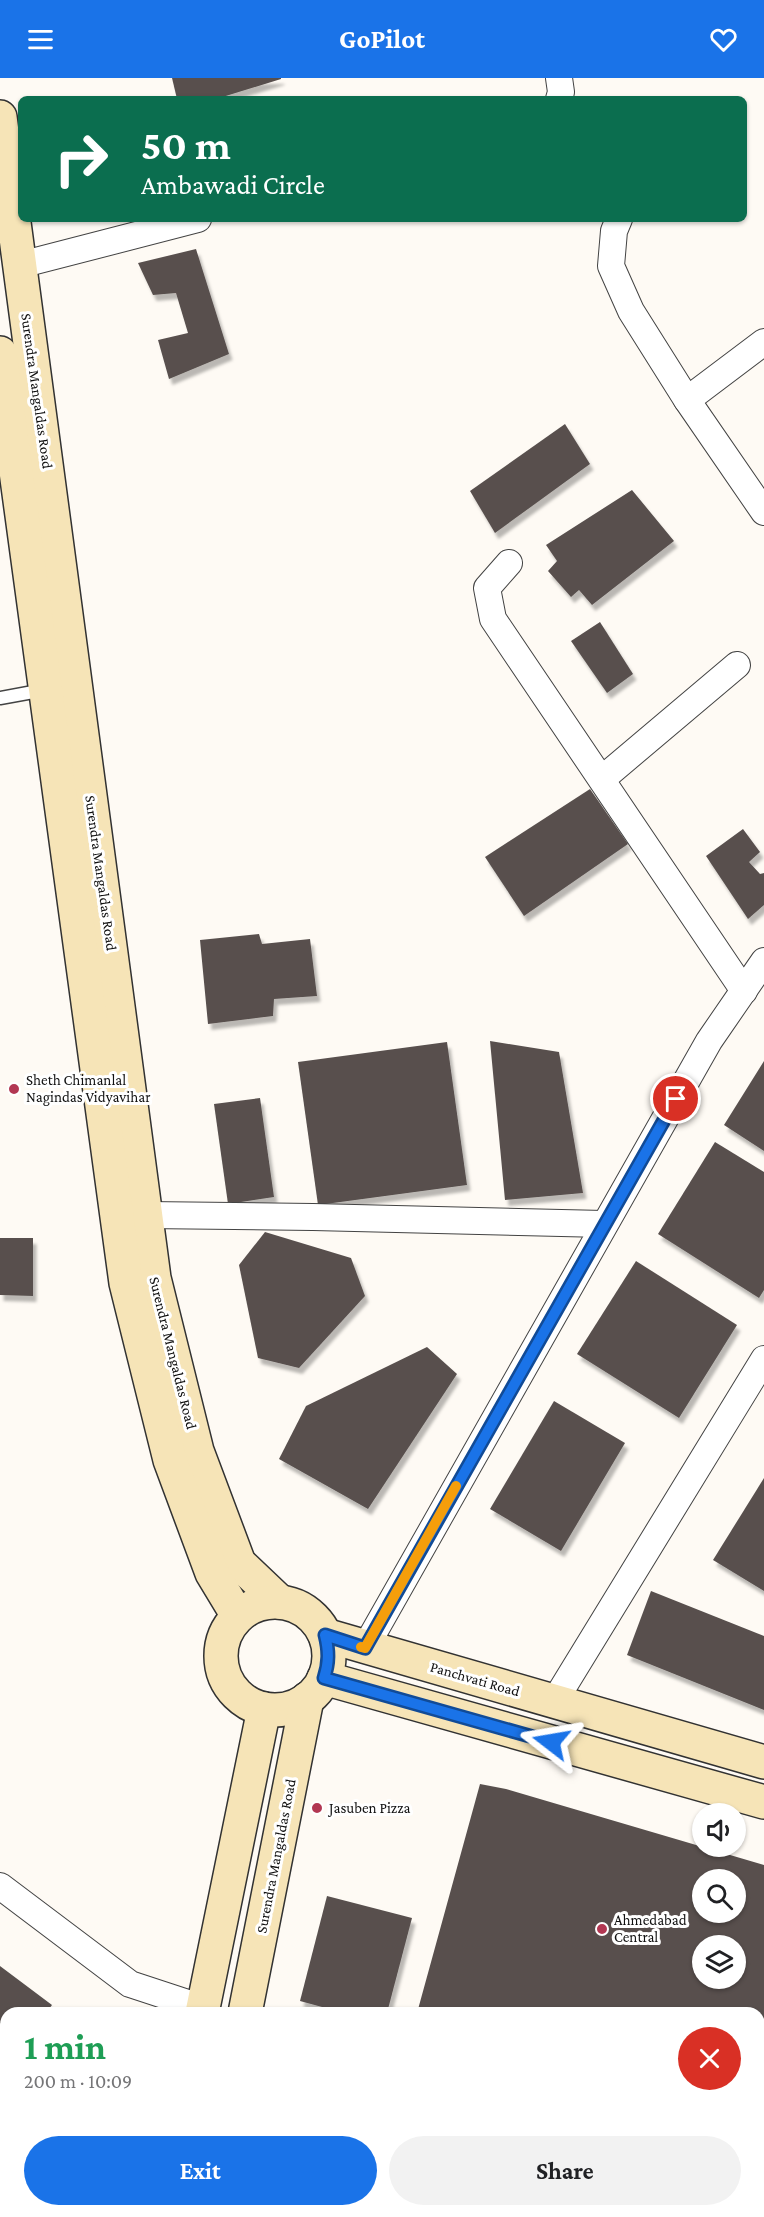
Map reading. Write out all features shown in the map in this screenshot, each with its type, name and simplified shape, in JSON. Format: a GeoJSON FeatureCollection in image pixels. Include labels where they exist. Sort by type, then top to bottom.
{"type":"FeatureCollection","features":[{"type":"Feature","properties":{"kind":"main road","name":"Surendra Mangaldas Road"},"geometry":{"type":"LineString","coordinates":[[0,117],[154,1278],[197,1451],[239,1563],[280,1602]]}},
{"type":"Feature","properties":{"kind":"main road","name":"Surendra Mangaldas Road"},"geometry":{"type":"LineString","coordinates":[[0,353],[9,489],[45,690],[126,1283],[170,1460],[212,1573],[238,1616]]}},
{"type":"Feature","properties":{"kind":"main road"},"geometry":{"type":"LineString","coordinates":[[265,1602],[294,1605],[307,1612],[325,1635],[328,1649],[329,1664],[316,1689],[295,1706],[280,1710],[264,1709],[249,1703],[234,1690],[224,1672],[221,1652],[226,1632],[238,1616],[250,1607],[265,1602]]}},
{"type":"Feature","properties":{"kind":"main road","name":"Panchvati Road"},"geometry":{"type":"LineString","coordinates":[[325,1635],[764,1762]]}},
{"type":"Feature","properties":{"kind":"main road","name":"Surendra Mangaldas Road"},"geometry":{"type":"LineString","coordinates":[[246,2007],[316,1689]]}},
{"type":"Feature","properties":{"kind":"main road"},"geometry":{"type":"LineString","coordinates":[[316,1689],[764,1802]]}},
{"type":"Feature","properties":{"kind":"main road"},"geometry":{"type":"LineString","coordinates":[[204,2007],[264,1709]]}},
{"type":"Feature","properties":{"kind":"street"},"geometry":{"type":"LineString","coordinates":[[559,78],[560,96]]}},
{"type":"Feature","properties":{"kind":"street"},"geometry":{"type":"LineString","coordinates":[[20,265],[186,222]]}},
{"type":"Feature","properties":{"kind":"street"},"geometry":{"type":"LineString","coordinates":[[618,222],[614,231],[611,266],[631,311],[687,400],[764,512]]}},
{"type":"Feature","properties":{"kind":"street"},"geometry":{"type":"LineString","coordinates":[[687,400],[764,342]]}},
{"type":"Feature","properties":{"kind":"street"},"geometry":{"type":"LineString","coordinates":[[509,563],[487,588],[494,619],[744,991]]}},
{"type":"Feature","properties":{"kind":"street"},"geometry":{"type":"LineString","coordinates":[[602,779],[737,665]]}},
{"type":"Feature","properties":{"kind":"street"},"geometry":{"type":"LineString","coordinates":[[365,1648],[709,1041],[764,961]]}},
{"type":"Feature","properties":{"kind":"street"},"geometry":{"type":"LineString","coordinates":[[146,1215],[604,1224]]}},
{"type":"Feature","properties":{"kind":"street"},"geometry":{"type":"LineString","coordinates":[[554,1702],[764,1359]]}},
{"type":"Feature","properties":{"kind":"street"},"geometry":{"type":"LineString","coordinates":[[0,1886],[130,1984],[195,2007]]}},
{"type":"Feature","properties":{"kind":"lane"},"geometry":{"type":"LineString","coordinates":[[0,698],[45,690]]}},
{"type":"Feature","properties":{"kind":"building"},"geometry":{"type":"Polygon","coordinates":[[[172,78],[281,78],[226,96],[176,96],[172,78]]]}},
{"type":"Feature","properties":{"kind":"building"},"geometry":{"type":"Polygon","coordinates":[[[196,249],[229,354],[169,379],[158,340],[188,333],[176,293],[153,295],[138,263],[196,249]]]}},
{"type":"Feature","properties":{"kind":"building"},"geometry":{"type":"Polygon","coordinates":[[[565,424],[590,464],[495,533],[470,491],[565,424]]]}},
{"type":"Feature","properties":{"kind":"building"},"geometry":{"type":"Polygon","coordinates":[[[632,490],[674,541],[592,605],[579,590],[571,597],[548,571],[557,561],[546,545],[632,490]]]}},
{"type":"Feature","properties":{"kind":"building"},"geometry":{"type":"Polygon","coordinates":[[[600,622],[633,674],[607,693],[571,641],[600,622]]]}},
{"type":"Feature","properties":{"kind":"building"},"geometry":{"type":"Polygon","coordinates":[[[590,789],[628,844],[524,916],[485,857],[590,789]]]}},
{"type":"Feature","properties":{"kind":"building"},"geometry":{"type":"Polygon","coordinates":[[[743,829],[760,852],[749,862],[760,874],[764,873],[764,905],[748,919],[706,856],[743,829]]]}},
{"type":"Feature","properties":{"kind":"building"},"geometry":{"type":"Polygon","coordinates":[[[259,934],[262,944],[310,939],[317,996],[274,999],[273,1016],[208,1024],[200,940],[259,934]]]}},
{"type":"Feature","properties":{"kind":"building"},"geometry":{"type":"Polygon","coordinates":[[[490,1041],[559,1052],[583,1193],[505,1200],[490,1041]]]}},
{"type":"Feature","properties":{"kind":"building"},"geometry":{"type":"Polygon","coordinates":[[[447,1042],[467,1185],[318,1205],[298,1062],[447,1042]]]}},
{"type":"Feature","properties":{"kind":"building"},"geometry":{"type":"Polygon","coordinates":[[[764,1061],[764,1151],[724,1125],[764,1061]]]}},
{"type":"Feature","properties":{"kind":"building"},"geometry":{"type":"Polygon","coordinates":[[[260,1098],[274,1197],[228,1204],[214,1104],[260,1098]]]}},
{"type":"Feature","properties":{"kind":"building"},"geometry":{"type":"Polygon","coordinates":[[[715,1142],[764,1172],[764,1290],[759,1298],[658,1234],[715,1142]]]}},
{"type":"Feature","properties":{"kind":"building"},"geometry":{"type":"Polygon","coordinates":[[[265,1232],[351,1258],[365,1296],[299,1368],[258,1358],[239,1265],[265,1232]]]}},
{"type":"Feature","properties":{"kind":"building"},"geometry":{"type":"Polygon","coordinates":[[[0,1238],[33,1238],[33,1296],[0,1295],[0,1238]]]}},
{"type":"Feature","properties":{"kind":"building"},"geometry":{"type":"Polygon","coordinates":[[[636,1261],[737,1325],[679,1418],[577,1354],[636,1261]]]}},
{"type":"Feature","properties":{"kind":"building"},"geometry":{"type":"Polygon","coordinates":[[[427,1347],[457,1374],[368,1509],[279,1459],[306,1406],[427,1347]]]}},
{"type":"Feature","properties":{"kind":"building"},"geometry":{"type":"Polygon","coordinates":[[[554,1401],[625,1443],[561,1551],[490,1509],[554,1401]]]}},
{"type":"Feature","properties":{"kind":"building"},"geometry":{"type":"Polygon","coordinates":[[[764,1478],[764,1591],[713,1560],[764,1478]]]}},
{"type":"Feature","properties":{"kind":"building"},"geometry":{"type":"Polygon","coordinates":[[[651,1591],[764,1636],[764,1710],[627,1655],[651,1591]]]}},
{"type":"Feature","properties":{"kind":"building","name":"Ahmedabad Central"},"geometry":{"type":"Polygon","coordinates":[[[480,1784],[506,1789],[692,1844],[692,1857],[737,1857],[764,1865],[764,2007],[419,2007],[480,1784]]]}},
{"type":"Feature","properties":{"kind":"building"},"geometry":{"type":"Polygon","coordinates":[[[327,1896],[412,1918],[389,2007],[322,2007],[300,2001],[327,1896]]]}},
{"type":"Feature","properties":{"kind":"building"},"geometry":{"type":"Polygon","coordinates":[[[0,1966],[52,2005],[50,2007],[0,2007],[0,1966]]]}},
{"type":"Feature","properties":{"kind":"slow traffic"},"geometry":{"type":"LineString","coordinates":[[361,1647],[365,1648],[456,1486]]}},
{"type":"Feature","properties":{"kind":"place","name":"Sheth Chimanlal Nagindas Vidyavihar"},"geometry":{"type":"Point","coordinates":[14,1089]}},
{"type":"Feature","properties":{"kind":"place","name":"Jasuben Pizza"},"geometry":{"type":"Point","coordinates":[317,1808]}},
{"type":"Feature","properties":{"kind":"place","name":"Ahmedabad Central"},"geometry":{"type":"Point","coordinates":[602,1929]}},
{"type":"Feature","properties":{"kind":"route"},"geometry":{"type":"LineString","coordinates":[[551,1742],[324,1678],[329,1664],[325,1635],[365,1648],[676,1099]]}}]}
